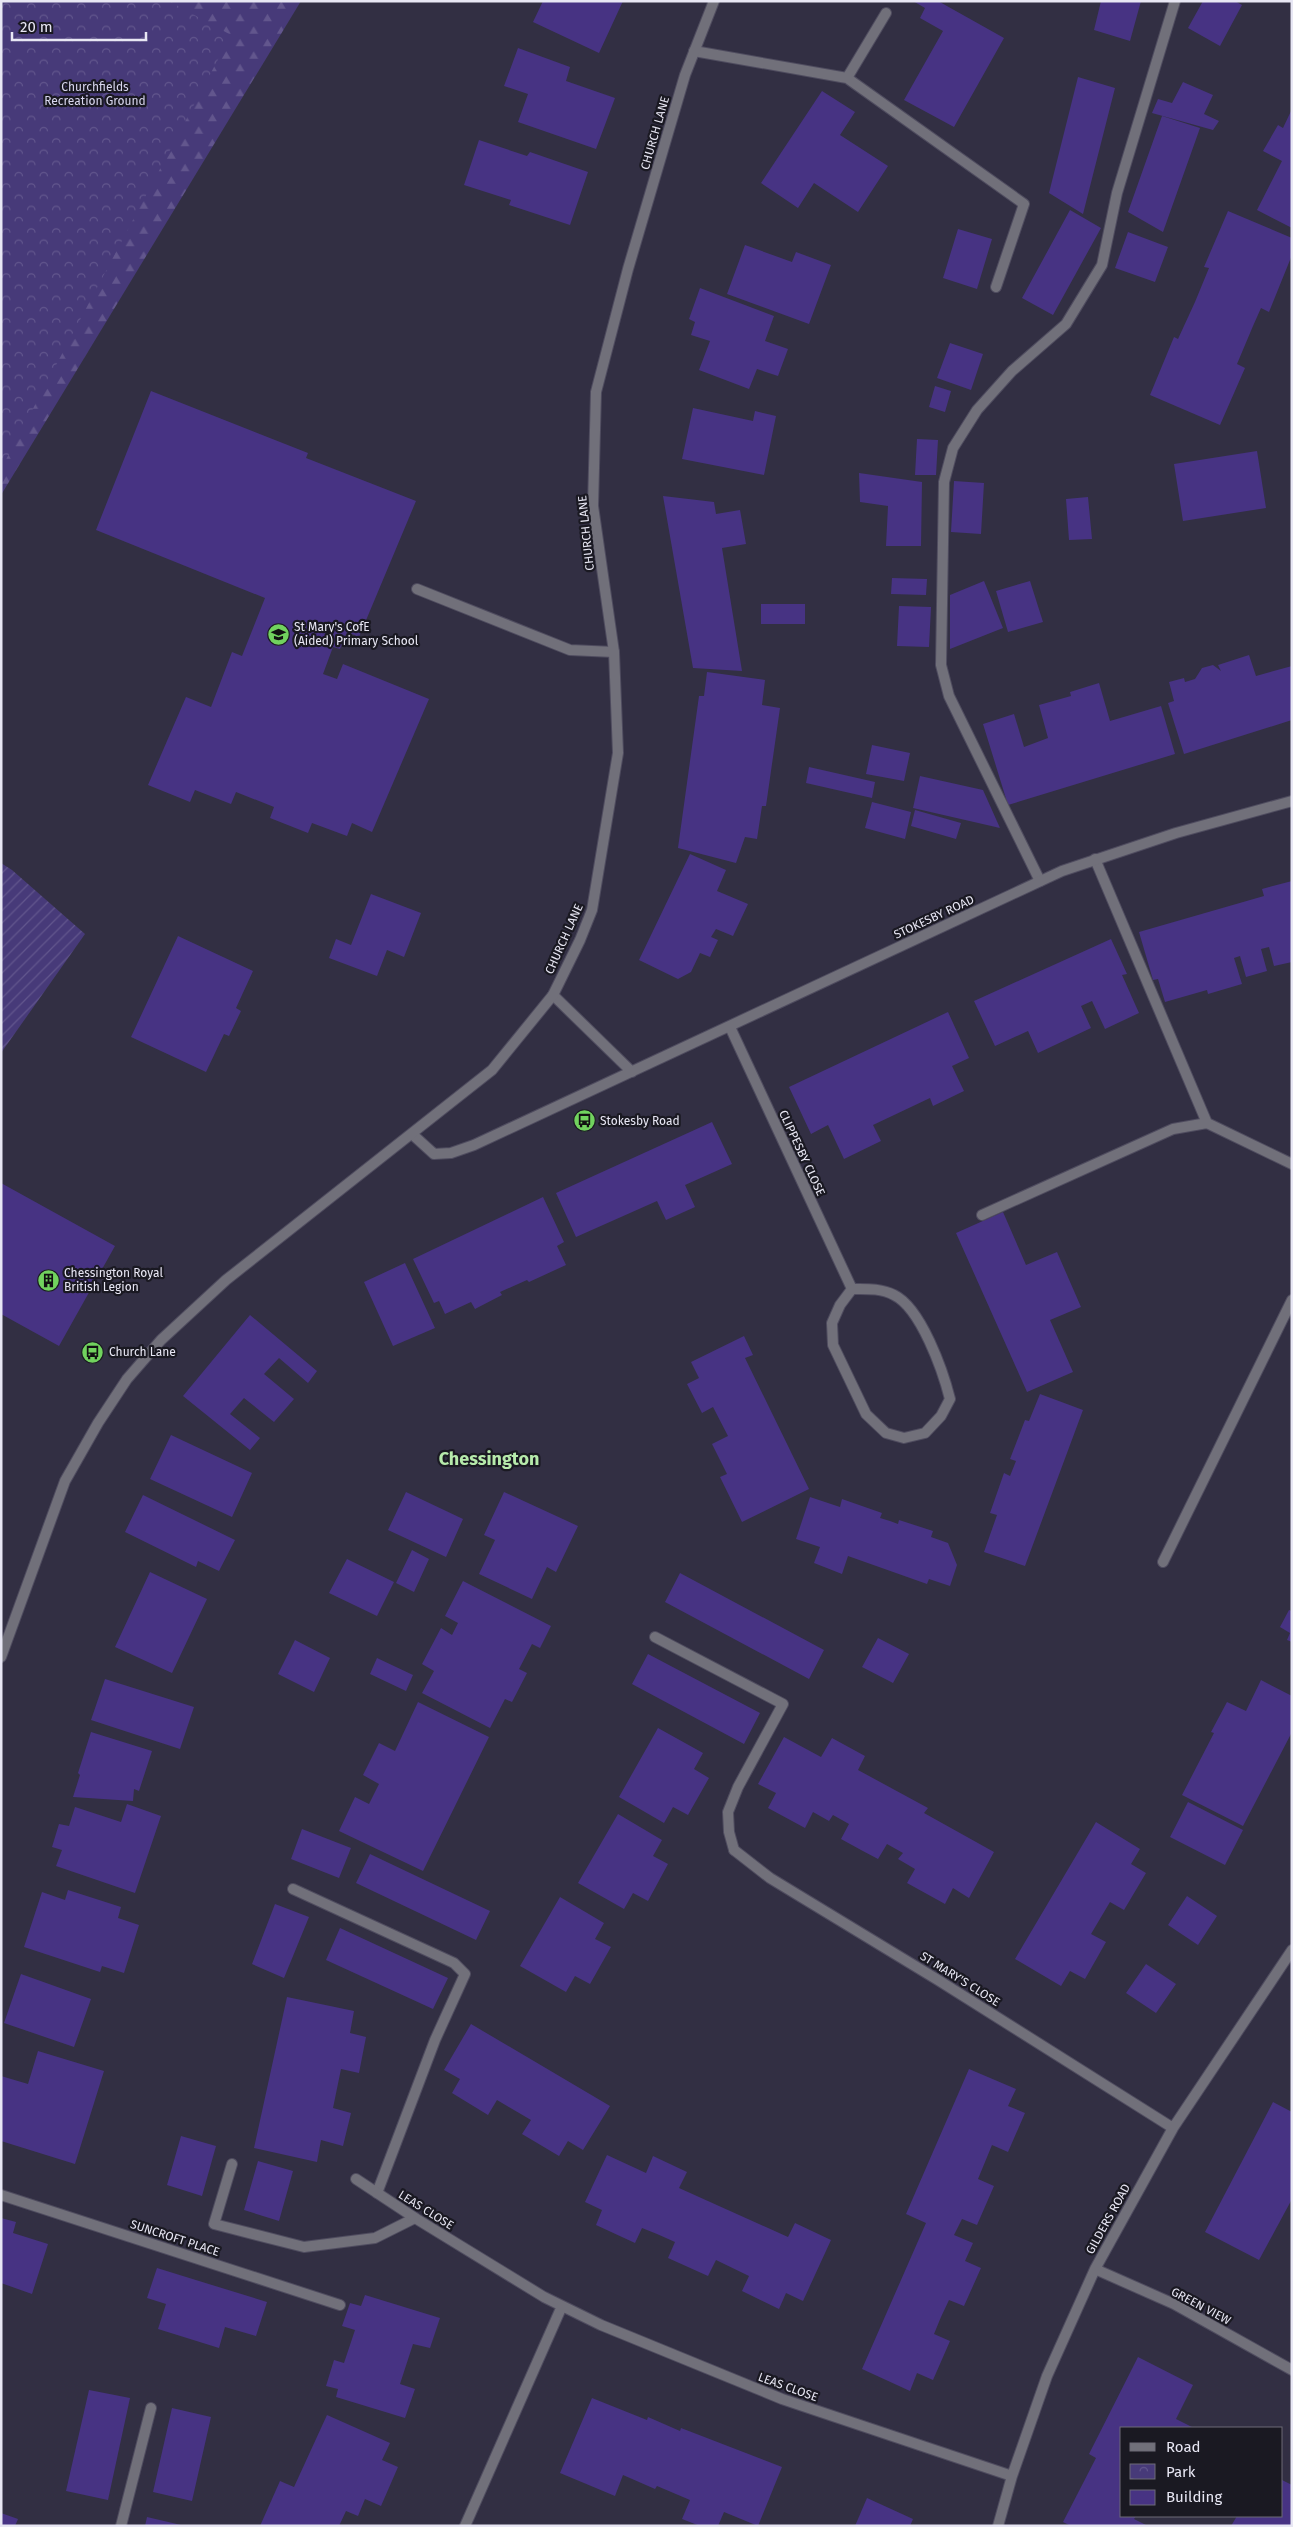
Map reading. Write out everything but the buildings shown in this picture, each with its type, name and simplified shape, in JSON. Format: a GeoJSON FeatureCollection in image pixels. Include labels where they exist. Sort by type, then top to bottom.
{"type":"FeatureCollection","features":[{"type":"Feature","properties":{"kind":"street","name":"CHURCH LANE"},"geometry":{"type":"LineString","coordinates":[[1,1657],[65,1481],[98,1423],[127,1379],[161,1340],[226,1280],[492,1070],[552,994],[592,910],[618,753],[614,652],[593,506],[596,392],[628,269],[685,75],[714,1]]}},
{"type":"Feature","properties":{"kind":"street"},"geometry":{"type":"LineString","coordinates":[[1040,881],[949,696],[941,665],[944,482],[953,448],[978,410],[1012,371],[1066,324],[1102,265],[1117,193],[1175,1]]}},
{"type":"Feature","properties":{"kind":"street"},"geometry":{"type":"LineString","coordinates":[[846,78],[886,13]]}},
{"type":"Feature","properties":{"kind":"street"},"geometry":{"type":"LineString","coordinates":[[694,51],[846,78],[1024,204],[996,287]]}},
{"type":"Feature","properties":{"kind":"street"},"geometry":{"type":"LineString","coordinates":[[417,589],[570,650],[614,652]]}},
{"type":"Feature","properties":{"kind":"street","name":"STOKESBY ROAD"},"geometry":{"type":"LineString","coordinates":[[412,1134],[434,1154],[451,1153],[730,1027],[1040,881],[1094,859],[1292,801]]}},
{"type":"Feature","properties":{"kind":"street"},"geometry":{"type":"LineString","coordinates":[[1094,859],[1208,1123]]}},
{"type":"Feature","properties":{"kind":"street"},"geometry":{"type":"LineString","coordinates":[[552,994],[632,1072]]}},
{"type":"Feature","properties":{"kind":"street","name":"CLIPPESBY CLOSE"},"geometry":{"type":"LineString","coordinates":[[730,1027],[852,1289]]}},
{"type":"Feature","properties":{"kind":"street"},"geometry":{"type":"LineString","coordinates":[[982,1215],[1173,1129],[1208,1123],[1292,1164]]}},
{"type":"Feature","properties":{"kind":"street"},"geometry":{"type":"LineString","coordinates":[[852,1289],[877,1289],[895,1295],[915,1314],[945,1379],[950,1399],[941,1416],[925,1433],[904,1438],[886,1434],[866,1414],[833,1345],[832,1323],[840,1305],[852,1289]]}},
{"type":"Feature","properties":{"kind":"street"},"geometry":{"type":"LineString","coordinates":[[1163,1562],[1292,1300]]}},
{"type":"Feature","properties":{"kind":"street","name":"ST MARY'S CLOSE"},"geometry":{"type":"LineString","coordinates":[[655,1637],[783,1704],[738,1787],[728,1812],[729,1832],[734,1850],[770,1878],[938,1980],[1173,2128]]}},
{"type":"Feature","properties":{"kind":"street"},"geometry":{"type":"LineString","coordinates":[[292,1889],[454,1963],[465,1974],[435,2040],[378,2193]]}},
{"type":"Feature","properties":{"kind":"street","name":"GILDERS ROAD"},"geometry":{"type":"LineString","coordinates":[[998,2526],[1012,2476],[1047,2376],[1095,2269],[1173,2128],[1292,1950]]}},
{"type":"Feature","properties":{"kind":"street"},"geometry":{"type":"LineString","coordinates":[[232,2164],[214,2224],[304,2247],[376,2238],[415,2218]]}},
{"type":"Feature","properties":{"kind":"street","name":"LEAS CLOSE"},"geometry":{"type":"LineString","coordinates":[[356,2179],[415,2218],[562,2306],[601,2325],[782,2399],[1012,2476]]}},
{"type":"Feature","properties":{"kind":"street","name":"SUNCROFT PLACE"},"geometry":{"type":"LineString","coordinates":[[1,2195],[340,2305]]}},
{"type":"Feature","properties":{"kind":"street","name":"GREEN VIEW"},"geometry":{"type":"LineString","coordinates":[[1095,2269],[1174,2304],[1292,2370]]}},
{"type":"Feature","properties":{"kind":"street"},"geometry":{"type":"LineString","coordinates":[[465,2526],[562,2306]]}},
{"type":"Feature","properties":{"kind":"street"},"geometry":{"type":"LineString","coordinates":[[121,2526],[151,2408]]}},
{"type":"Feature","properties":{"kind":"green space","name":"Churchfields Recreation Ground"},"geometry":{"type":"Polygon","coordinates":[[[1,1],[169,1],[231,35],[1,469],[1,1]]]}},
{"type":"Feature","properties":{"kind":"green space","name":"Churchfields Recreation Ground"},"geometry":{"type":"Polygon","coordinates":[[[108,1],[301,1],[1,495],[1,245],[108,1]]]}},
{"type":"Feature","properties":{"kind":"green space"},"geometry":{"type":"Polygon","coordinates":[[[1,863],[12,870],[85,934],[1,1053],[1,863]]]}},
{"type":"Feature","properties":{"kind":"place","name":"St Mary's CofE (Aided) Primary School"},"geometry":{"type":"Point","coordinates":[278,634]}},
{"type":"Feature","properties":{"kind":"place","name":"Stokesby Road"},"geometry":{"type":"Point","coordinates":[584,1121]}},
{"type":"Feature","properties":{"kind":"place","name":"Chessington Royal British Legion"},"geometry":{"type":"Point","coordinates":[48,1280]}},
{"type":"Feature","properties":{"kind":"place","name":"Church Lane"},"geometry":{"type":"Point","coordinates":[93,1352]}},
{"type":"Feature","properties":{"kind":"district","name":"Chessington"},"geometry":{"type":"Point","coordinates":[489,1459]}}]}
